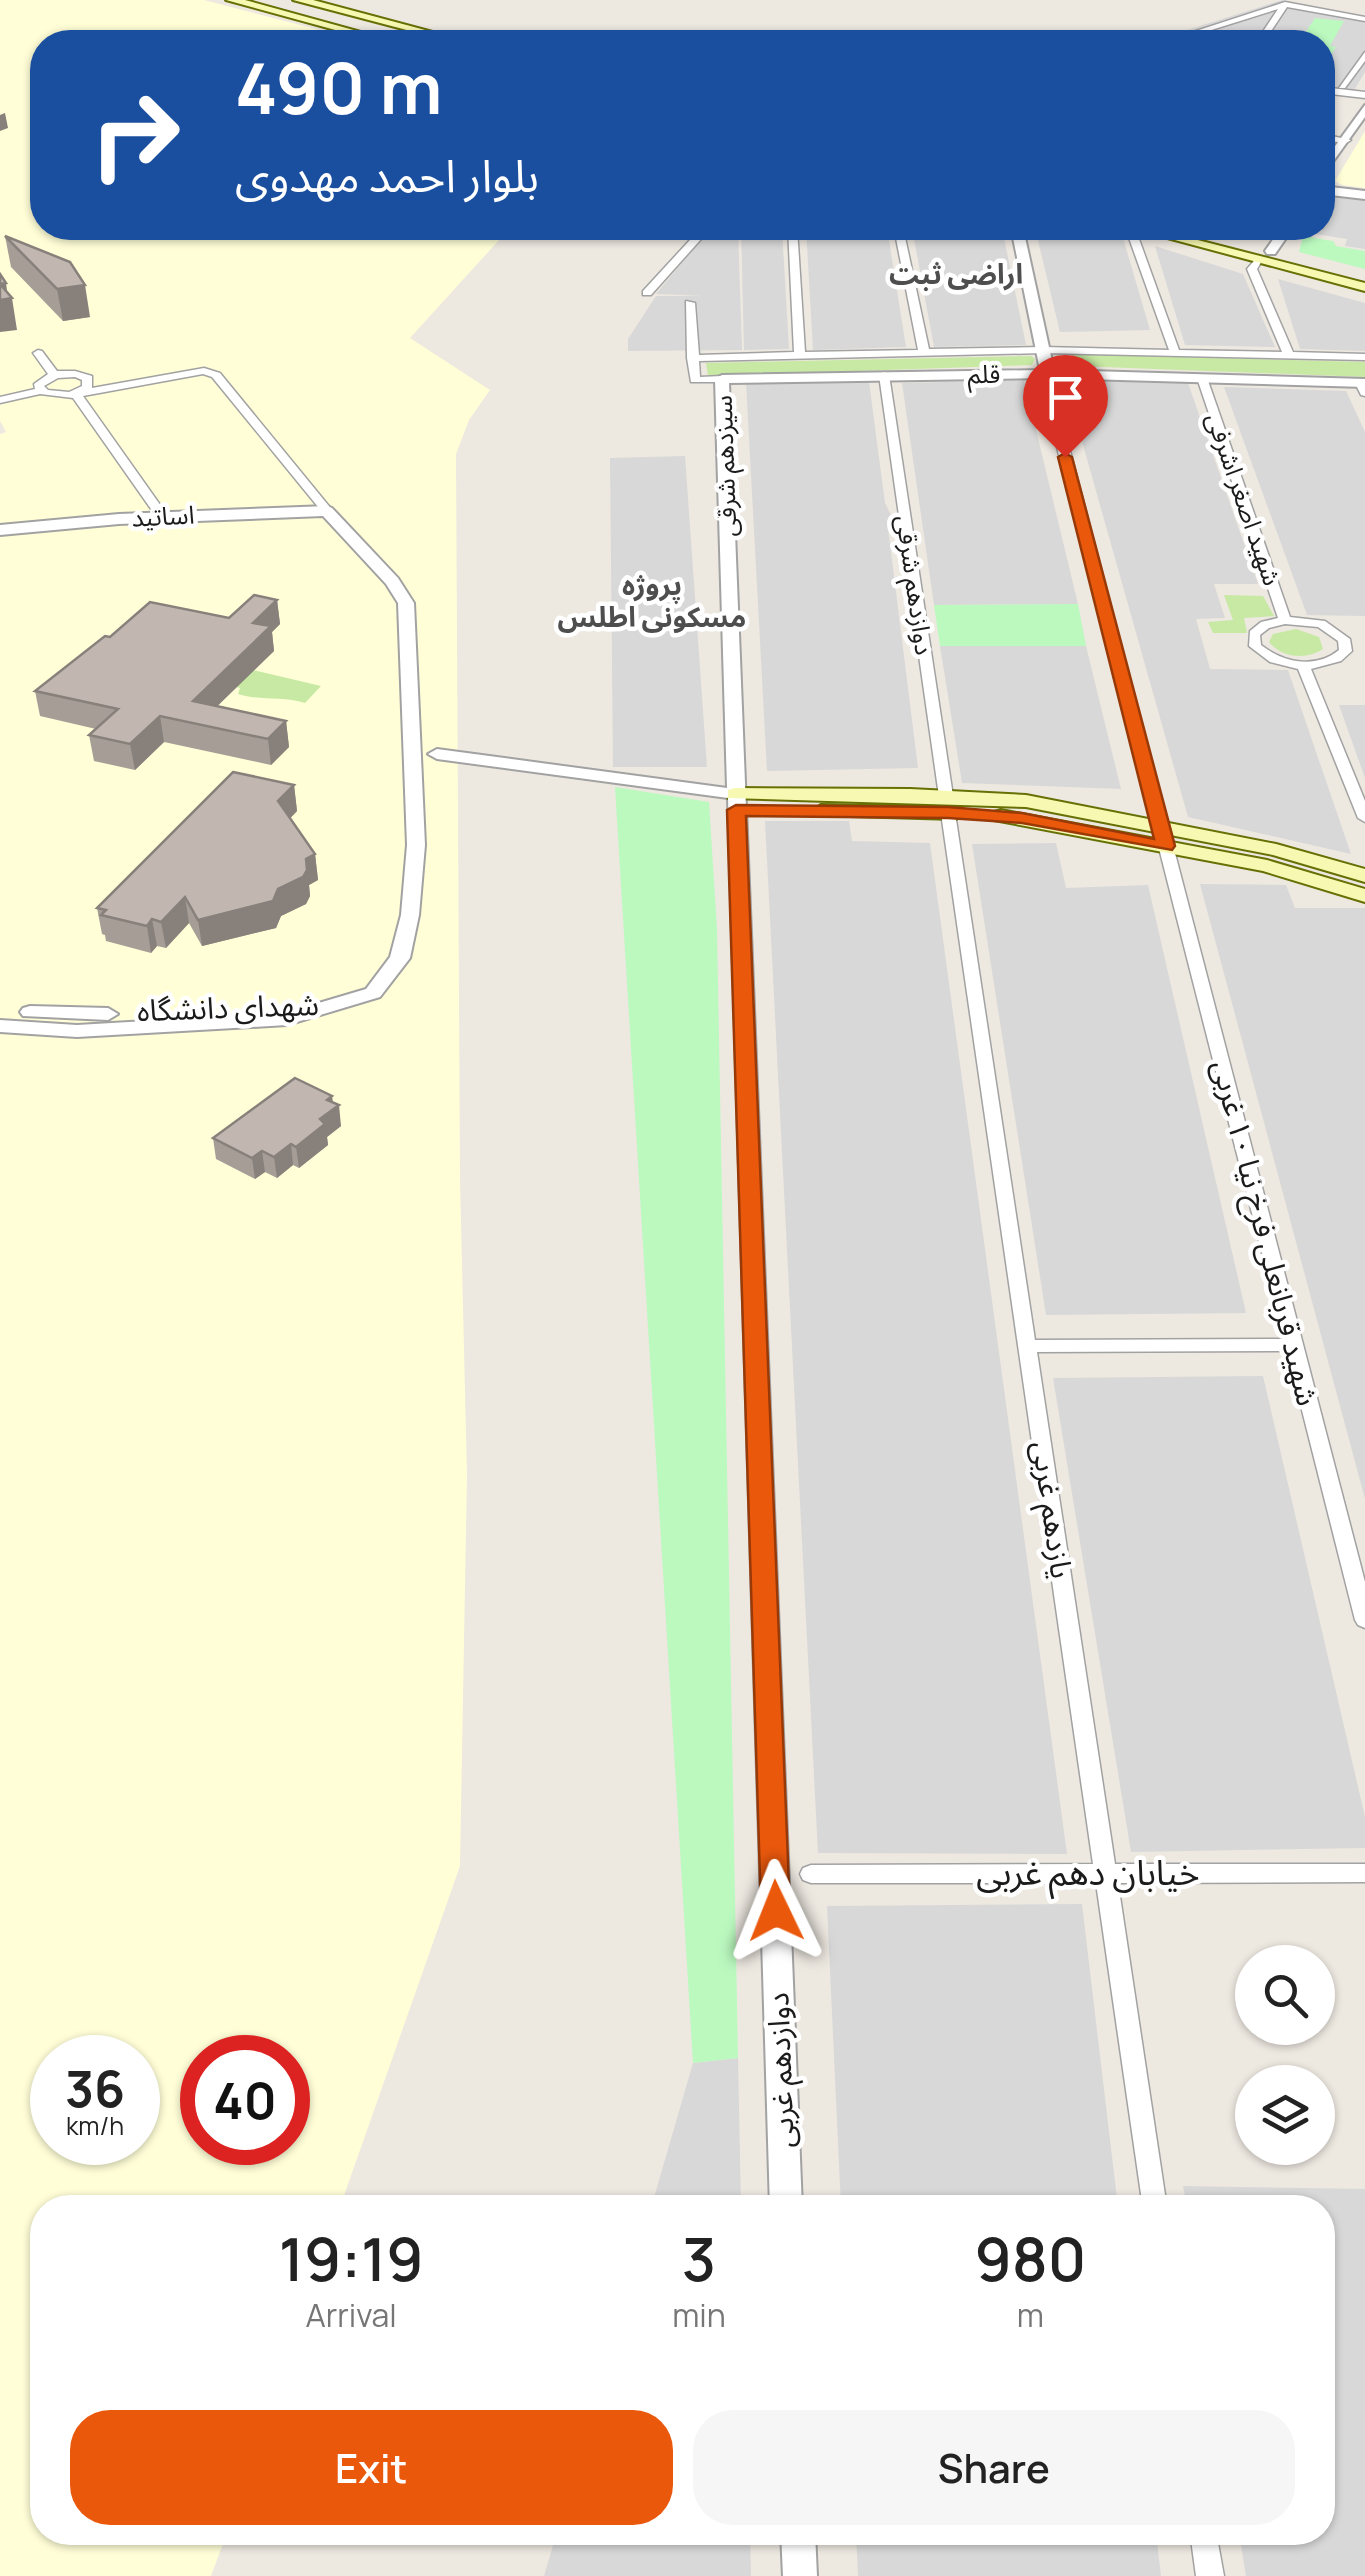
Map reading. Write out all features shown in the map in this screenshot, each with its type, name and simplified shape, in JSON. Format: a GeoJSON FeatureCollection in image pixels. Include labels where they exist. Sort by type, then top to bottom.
{"type":"FeatureCollection","features":[{"type":"Feature","properties":{"kind":"main road"},"geometry":{"type":"LineString","coordinates":[[232,0],[345,30]]}},
{"type":"Feature","properties":{"kind":"main road"},"geometry":{"type":"LineString","coordinates":[[272,0],[388,30]]}},
{"type":"Feature","properties":{"kind":"main road"},"geometry":{"type":"LineString","coordinates":[[299,0],[417,30]]}},
{"type":"Feature","properties":{"kind":"main road"},"geometry":{"type":"LineString","coordinates":[[1196,240],[1365,275]]}},
{"type":"Feature","properties":{"kind":"main road"},"geometry":{"type":"LineString","coordinates":[[1219,240],[1365,287]]}},
{"type":"Feature","properties":{"kind":"main road"},"geometry":{"type":"LineString","coordinates":[[736,802],[947,804],[1022,818],[1276,850],[1365,876]]}},
{"type":"Feature","properties":{"kind":"main road"},"geometry":{"type":"LineString","coordinates":[[1163,837],[1365,896]]}},
{"type":"Feature","properties":{"kind":"street"},"geometry":{"type":"LineString","coordinates":[[1204,30],[1285,4],[1365,19]]}},
{"type":"Feature","properties":{"kind":"street"},"geometry":{"type":"LineString","coordinates":[[1268,30],[1285,4]]}},
{"type":"Feature","properties":{"kind":"street"},"geometry":{"type":"LineString","coordinates":[[1342,86],[1363,60]]}},
{"type":"Feature","properties":{"kind":"street"},"geometry":{"type":"LineString","coordinates":[[1335,92],[1365,96]]}},
{"type":"Feature","properties":{"kind":"street"},"geometry":{"type":"LineString","coordinates":[[1335,156],[1365,108]]}},
{"type":"Feature","properties":{"kind":"street"},"geometry":{"type":"LineString","coordinates":[[1335,139],[1346,140]]}},
{"type":"Feature","properties":{"kind":"street"},"geometry":{"type":"LineString","coordinates":[[1335,192],[1365,195]]}},
{"type":"Feature","properties":{"kind":"street"},"geometry":{"type":"LineString","coordinates":[[648,293],[695,240]]}},
{"type":"Feature","properties":{"kind":"street"},"geometry":{"type":"LineString","coordinates":[[793,240],[800,356]]}},
{"type":"Feature","properties":{"kind":"street"},"geometry":{"type":"LineString","coordinates":[[900,240],[924,353]]}},
{"type":"Feature","properties":{"kind":"street"},"geometry":{"type":"LineString","coordinates":[[1020,240],[1048,374]]}},
{"type":"Feature","properties":{"kind":"street"},"geometry":{"type":"LineString","coordinates":[[1135,240],[1175,352]]}},
{"type":"Feature","properties":{"kind":"street"},"geometry":{"type":"LineString","coordinates":[[1277,240],[1252,268],[1289,354]]}},
{"type":"Feature","properties":{"kind":"street"},"geometry":{"type":"LineString","coordinates":[[690,303],[695,380],[722,379]]}},
{"type":"Feature","properties":{"kind":"street"},"geometry":{"type":"LineString","coordinates":[[692,358],[1043,350],[1365,358]]}},
{"type":"Feature","properties":{"kind":"street"},"geometry":{"type":"LineString","coordinates":[[38,352],[54,376]]}},
{"type":"Feature","properties":{"kind":"street"},"geometry":{"type":"LineString","coordinates":[[1,400],[41,391],[75,394],[204,371],[216,375],[406,602],[416,845],[410,915],[400,958],[373,992],[346,1004]]}},
{"type":"Feature","properties":{"kind":"street"},"geometry":{"type":"LineString","coordinates":[[41,391],[39,383],[54,376],[77,374],[88,378],[87,388],[75,394]]}},
{"type":"Feature","properties":{"kind":"street","name":"قلم"},"geometry":{"type":"LineString","coordinates":[[722,379],[1048,374],[1363,386]]}},
{"type":"Feature","properties":{"kind":"street","name":"شهید قربانعلی فرخ نیا ۱۰ غربی"},"geometry":{"type":"LineString","coordinates":[[1048,374],[1056,420],[1365,1620]]}},
{"type":"Feature","properties":{"kind":"street","name":"دوازدهم شرقی"},"geometry":{"type":"LineString","coordinates":[[884,375],[947,804]]}},
{"type":"Feature","properties":{"kind":"street","name":"شهید اصغر اشرفی"},"geometry":{"type":"LineString","coordinates":[[1202,378],[1285,620]]}},
{"type":"Feature","properties":{"kind":"street","name":"سیزدهم شرقی"},"geometry":{"type":"LineString","coordinates":[[722,379],[736,802]]}},
{"type":"Feature","properties":{"kind":"street"},"geometry":{"type":"LineString","coordinates":[[75,394],[162,516]]}},
{"type":"Feature","properties":{"kind":"street","name":"اساتید"},"geometry":{"type":"LineString","coordinates":[[0,530],[162,516],[327,511]]}},
{"type":"Feature","properties":{"kind":"street"},"geometry":{"type":"LineString","coordinates":[[1285,620],[1320,624],[1339,633],[1347,645],[1335,660],[1302,665],[1269,656],[1253,640],[1258,629],[1285,620]]}},
{"type":"Feature","properties":{"kind":"street"},"geometry":{"type":"LineString","coordinates":[[1302,665],[1365,818]]}},
{"type":"Feature","properties":{"kind":"street"},"geometry":{"type":"LineString","coordinates":[[437,754],[736,802]]}},
{"type":"Feature","properties":{"kind":"street","name":"دوازدهم غربی"},"geometry":{"type":"LineString","coordinates":[[736,802],[786,2195]]}},
{"type":"Feature","properties":{"kind":"street","name":"یازدهم غربی"},"geometry":{"type":"LineString","coordinates":[[947,804],[1153,2195]]}},
{"type":"Feature","properties":{"kind":"street","name":"شهدای دانشگاه"},"geometry":{"type":"LineString","coordinates":[[0,1010],[81,1015],[346,1004]]}},
{"type":"Feature","properties":{"kind":"street","name":"شهدای دانشگاه"},"geometry":{"type":"LineString","coordinates":[[0,1026],[77,1030],[288,1018],[346,1004]]}},
{"type":"Feature","properties":{"kind":"street"},"geometry":{"type":"LineString","coordinates":[[1028,1346],[1294,1345]]}},
{"type":"Feature","properties":{"kind":"street","name":"خیابان دهم غربی"},"geometry":{"type":"LineString","coordinates":[[812,1874],[1365,1873]]}},
{"type":"Feature","properties":{"kind":"street"},"geometry":{"type":"LineString","coordinates":[[799,2545],[800,2576]]}},
{"type":"Feature","properties":{"kind":"street"},"geometry":{"type":"LineString","coordinates":[[1205,2545],[1210,2576]]}},
{"type":"Feature","properties":{"kind":"shaded area"},"geometry":{"type":"Polygon","coordinates":[[[0,0],[204,0],[320,30],[30,30],[30,240],[499,240],[410,338],[490,390],[469,420],[456,454],[460,1180],[467,1475],[460,1866],[344,2195],[30,2195],[30,2545],[223,2545],[211,2576],[0,2576],[0,434],[6,432],[0,421],[0,0]]]}},
{"type":"Feature","properties":{"kind":"shaded area"},"geometry":{"type":"Polygon","coordinates":[[[1282,0],[1365,17],[1365,72],[1353,92],[1335,90],[1335,30],[1187,30],[1282,0]]]}},
{"type":"Feature","properties":{"kind":"shaded area"},"geometry":{"type":"Polygon","coordinates":[[[1365,131],[1365,188],[1342,185],[1335,181],[1365,131]]]}},
{"type":"Feature","properties":{"kind":"shaded area"},"geometry":{"type":"Polygon","coordinates":[[[1335,196],[1365,200],[1365,249],[1345,246],[1347,239],[1335,237],[1335,196]]]}},
{"type":"Feature","properties":{"kind":"shaded area"},"geometry":{"type":"Polygon","coordinates":[[[701,240],[738,240],[742,350],[628,351],[628,339],[656,296],[704,296],[656,294],[701,240]]]}},
{"type":"Feature","properties":{"kind":"shaded area"},"geometry":{"type":"Polygon","coordinates":[[[741,240],[783,240],[789,349],[744,350],[741,240]]]}},
{"type":"Feature","properties":{"kind":"shaded area"},"geometry":{"type":"Polygon","coordinates":[[[807,240],[889,240],[906,347],[813,350],[807,240]]]}},
{"type":"Feature","properties":{"kind":"shaded area"},"geometry":{"type":"Polygon","coordinates":[[[914,240],[1004,240],[1026,345],[934,347],[914,240]]]}},
{"type":"Feature","properties":{"kind":"shaded area"},"geometry":{"type":"Polygon","coordinates":[[[1038,240],[1124,240],[1150,330],[1060,332],[1038,240]]]}},
{"type":"Feature","properties":{"kind":"shaded area"},"geometry":{"type":"Polygon","coordinates":[[[1155,246],[1243,274],[1275,347],[1185,345],[1155,246]]]}},
{"type":"Feature","properties":{"kind":"shaded area"},"geometry":{"type":"Polygon","coordinates":[[[1278,279],[1365,303],[1365,351],[1300,349],[1278,279]]]}},
{"type":"Feature","properties":{"kind":"shaded area"},"geometry":{"type":"Polygon","coordinates":[[[1024,380],[1078,604],[934,605],[902,383],[1024,380]]]}},
{"type":"Feature","properties":{"kind":"shaded area"},"geometry":{"type":"Polygon","coordinates":[[[1065,381],[1188,383],[1258,584],[1214,584],[1225,618],[1196,619],[1210,669],[1288,670],[1351,854],[1188,817],[1065,381]]]}},
{"type":"Feature","properties":{"kind":"shaded area"},"geometry":{"type":"Polygon","coordinates":[[[746,382],[869,382],[885,503],[893,519],[887,520],[918,768],[767,771],[746,382]]]}},
{"type":"Feature","properties":{"kind":"shaded area"},"geometry":{"type":"Polygon","coordinates":[[[1224,387],[1346,391],[1365,432],[1365,616],[1307,615],[1224,387]]]}},
{"type":"Feature","properties":{"kind":"shaded area"},"geometry":{"type":"Polygon","coordinates":[[[685,456],[707,767],[613,767],[610,458],[685,456]]]}},
{"type":"Feature","properties":{"kind":"shaded area"},"geometry":{"type":"Polygon","coordinates":[[[940,646],[1086,646],[1121,789],[962,783],[940,646]]]}},
{"type":"Feature","properties":{"kind":"shaded area"},"geometry":{"type":"Polygon","coordinates":[[[1339,705],[1365,705],[1365,778],[1339,705]]]}},
{"type":"Feature","properties":{"kind":"shaded area"},"geometry":{"type":"Polygon","coordinates":[[[765,821],[849,821],[852,841],[930,843],[1067,1854],[818,1853],[765,821]]]}},
{"type":"Feature","properties":{"kind":"shaded area"},"geometry":{"type":"Polygon","coordinates":[[[1056,843],[1066,888],[1148,885],[1246,1313],[1046,1315],[972,844],[1056,843]]]}},
{"type":"Feature","properties":{"kind":"shaded area"},"geometry":{"type":"Polygon","coordinates":[[[1200,884],[1286,885],[1295,908],[1365,908],[1365,1499],[1200,884]]]}},
{"type":"Feature","properties":{"kind":"shaded area"},"geometry":{"type":"Polygon","coordinates":[[[1263,1376],[1365,1817],[1365,1848],[1131,1852],[1053,1378],[1263,1376]]]}},
{"type":"Feature","properties":{"kind":"shaded area"},"geometry":{"type":"Polygon","coordinates":[[[1082,1904],[1117,2195],[840,2195],[827,1906],[1082,1904]]]}},
{"type":"Feature","properties":{"kind":"shaded area"},"geometry":{"type":"Polygon","coordinates":[[[738,2058],[741,2195],[655,2195],[693,2063],[738,2058]]]}},
{"type":"Feature","properties":{"kind":"shaded area"},"geometry":{"type":"Polygon","coordinates":[[[1183,2186],[1365,2189],[1365,2576],[1246,2576],[1241,2545],[1335,2545],[1335,2195],[1185,2195],[1183,2186]]]}},
{"type":"Feature","properties":{"kind":"shaded area"},"geometry":{"type":"Polygon","coordinates":[[[553,2545],[750,2545],[751,2576],[544,2576],[553,2545]]]}},
{"type":"Feature","properties":{"kind":"shaded area"},"geometry":{"type":"Polygon","coordinates":[[[857,2545],[1157,2545],[1161,2576],[858,2576],[857,2545]]]}},
{"type":"Feature","properties":{"kind":"green space"},"geometry":{"type":"Polygon","coordinates":[[[1315,18],[1344,21],[1335,37],[1335,30],[1307,30],[1315,18]]]}},
{"type":"Feature","properties":{"kind":"green space"},"geometry":{"type":"Polygon","coordinates":[[[1302,240],[1333,241],[1336,246],[1365,251],[1365,269],[1299,252],[1302,240]]]}},
{"type":"Feature","properties":{"kind":"green space"},"geometry":{"type":"Polygon","coordinates":[[[1072,354],[1365,362],[1365,377],[1077,366],[1072,354]]]}},
{"type":"Feature","properties":{"kind":"green space"},"geometry":{"type":"Polygon","coordinates":[[[1031,356],[1035,359],[1032,365],[708,376],[706,363],[1031,356]]]}},
{"type":"Feature","properties":{"kind":"green space"},"geometry":{"type":"Polygon","coordinates":[[[1224,595],[1263,596],[1274,616],[1244,618],[1247,633],[1213,633],[1208,622],[1233,620],[1224,595]]]}},
{"type":"Feature","properties":{"kind":"green space"},"geometry":{"type":"Polygon","coordinates":[[[1078,604],[1086,646],[940,646],[934,605],[1078,604]]]}},
{"type":"Feature","properties":{"kind":"green space"},"geometry":{"type":"Polygon","coordinates":[[[1296,629],[1319,637],[1323,649],[1294,656],[1269,642],[1273,634],[1296,629]]]}},
{"type":"Feature","properties":{"kind":"green space"},"geometry":{"type":"Polygon","coordinates":[[[244,668],[321,686],[305,703],[246,696],[238,694],[240,688],[227,684],[244,668]]]}},
{"type":"Feature","properties":{"kind":"green space"},"geometry":{"type":"Polygon","coordinates":[[[615,787],[709,802],[717,929],[738,2058],[693,2063],[615,787]]]}},
{"type":"Feature","properties":{"kind":"building"},"geometry":{"type":"Polygon","coordinates":[[[5,236],[70,262],[85,285],[57,289],[5,236]]]}},
{"type":"Feature","properties":{"kind":"building"},"geometry":{"type":"Polygon","coordinates":[[[0,284],[12,298],[0,300],[0,284]]]}},
{"type":"Feature","properties":{"kind":"building"},"geometry":{"type":"Polygon","coordinates":[[[254,595],[277,600],[253,623],[271,626],[193,701],[286,721],[268,739],[160,716],[130,744],[89,735],[118,709],[35,691],[105,636],[110,637],[150,602],[229,618],[254,595]]]}},
{"type":"Feature","properties":{"kind":"building"},"geometry":{"type":"Polygon","coordinates":[[[233,772],[294,785],[278,801],[315,854],[306,859],[303,877],[278,889],[273,901],[198,920],[185,897],[161,922],[152,919],[147,926],[101,915],[106,910],[97,908],[233,772]]]}},
{"type":"Feature","properties":{"kind":"building"},"geometry":{"type":"Polygon","coordinates":[[[295,1078],[332,1096],[327,1100],[339,1105],[320,1119],[325,1124],[296,1147],[291,1144],[274,1157],[262,1151],[252,1158],[213,1138],[295,1078]]]}},
{"type":"Feature","properties":{"kind":"district","name":"اراضی ثبت"},"geometry":{"type":"Point","coordinates":[956,274]}},
{"type":"Feature","properties":{"kind":"district","name":"پروژه مسکونی اطلس"},"geometry":{"type":"Point","coordinates":[652,601]}},
{"type":"Feature","properties":{"kind":"route"},"geometry":{"type":"LineString","coordinates":[[776,1911],[736,810],[1022,818],[1166,846],[1065,457]]}}]}
